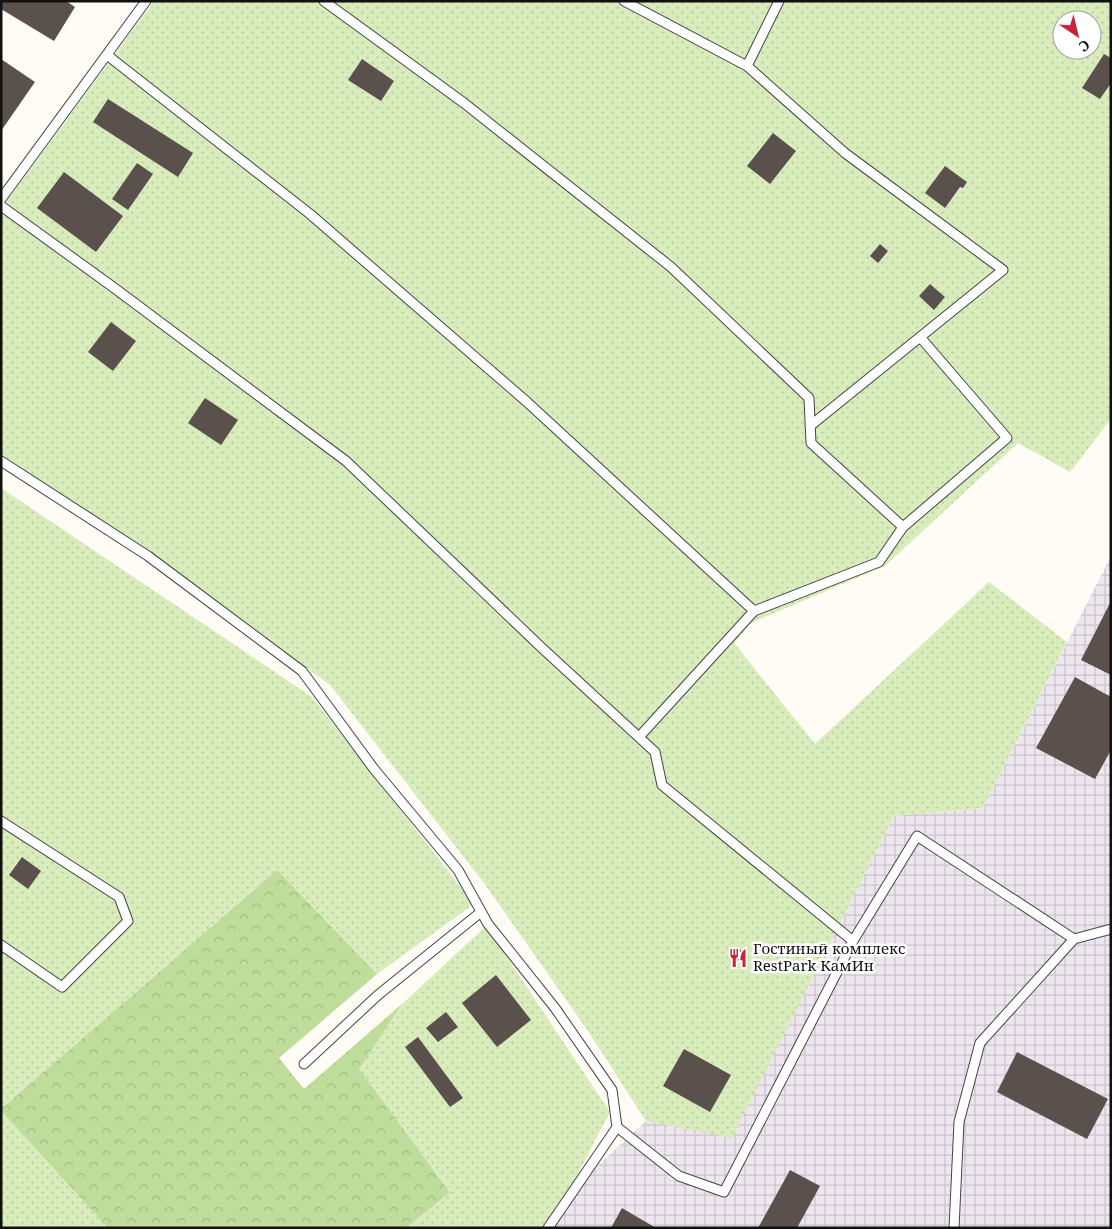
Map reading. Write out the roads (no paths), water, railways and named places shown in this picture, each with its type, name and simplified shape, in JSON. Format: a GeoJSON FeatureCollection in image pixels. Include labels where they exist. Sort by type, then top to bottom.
{"type":"FeatureCollection","features":[{"type":"Feature","properties":{"kind":"lane"},"geometry":{"type":"LineString","coordinates":[[1,199],[146,1]]}},
{"type":"Feature","properties":{"kind":"lane"},"geometry":{"type":"LineString","coordinates":[[324,1],[464,104],[671,267],[809,398],[811,443],[903,527]]}},
{"type":"Feature","properties":{"kind":"lane"},"geometry":{"type":"LineString","coordinates":[[624,1],[747,66],[845,153],[1003,270],[810,426]]}},
{"type":"Feature","properties":{"kind":"lane"},"geometry":{"type":"LineString","coordinates":[[747,66],[779,1]]}},
{"type":"Feature","properties":{"kind":"lane"},"geometry":{"type":"LineString","coordinates":[[107,55],[310,214],[527,402],[754,611]]}},
{"type":"Feature","properties":{"kind":"lane"},"geometry":{"type":"LineString","coordinates":[[1,206],[346,461],[655,752],[662,785],[853,941]]}},
{"type":"Feature","properties":{"kind":"lane"},"geometry":{"type":"LineString","coordinates":[[639,738],[754,611],[879,562],[903,527],[1007,438],[920,337]]}},
{"type":"Feature","properties":{"kind":"lane"},"geometry":{"type":"LineString","coordinates":[[1,461],[148,556],[302,671],[374,770],[458,870],[488,924],[555,1008],[612,1090],[617,1127],[548,1228]]}},
{"type":"Feature","properties":{"kind":"lane"},"geometry":{"type":"LineString","coordinates":[[1,821],[119,897],[128,921],[62,987],[1,945]]}},
{"type":"Feature","properties":{"kind":"lane"},"geometry":{"type":"LineString","coordinates":[[617,1127],[679,1176],[724,1192],[853,941],[917,836],[1074,939]]}},
{"type":"Feature","properties":{"kind":"lane"},"geometry":{"type":"LineString","coordinates":[[304,1064],[378,995],[481,912]]}},
{"type":"Feature","properties":{"kind":"lane"},"geometry":{"type":"LineString","coordinates":[[954,1228],[959,1122],[980,1043],[1074,939],[1111,929]]}},
{"type":"Feature","properties":{"kind":"place","name":"Гостиный комплекс RestPark КамИн"},"geometry":{"type":"Point","coordinates":[738,958]}}]}
